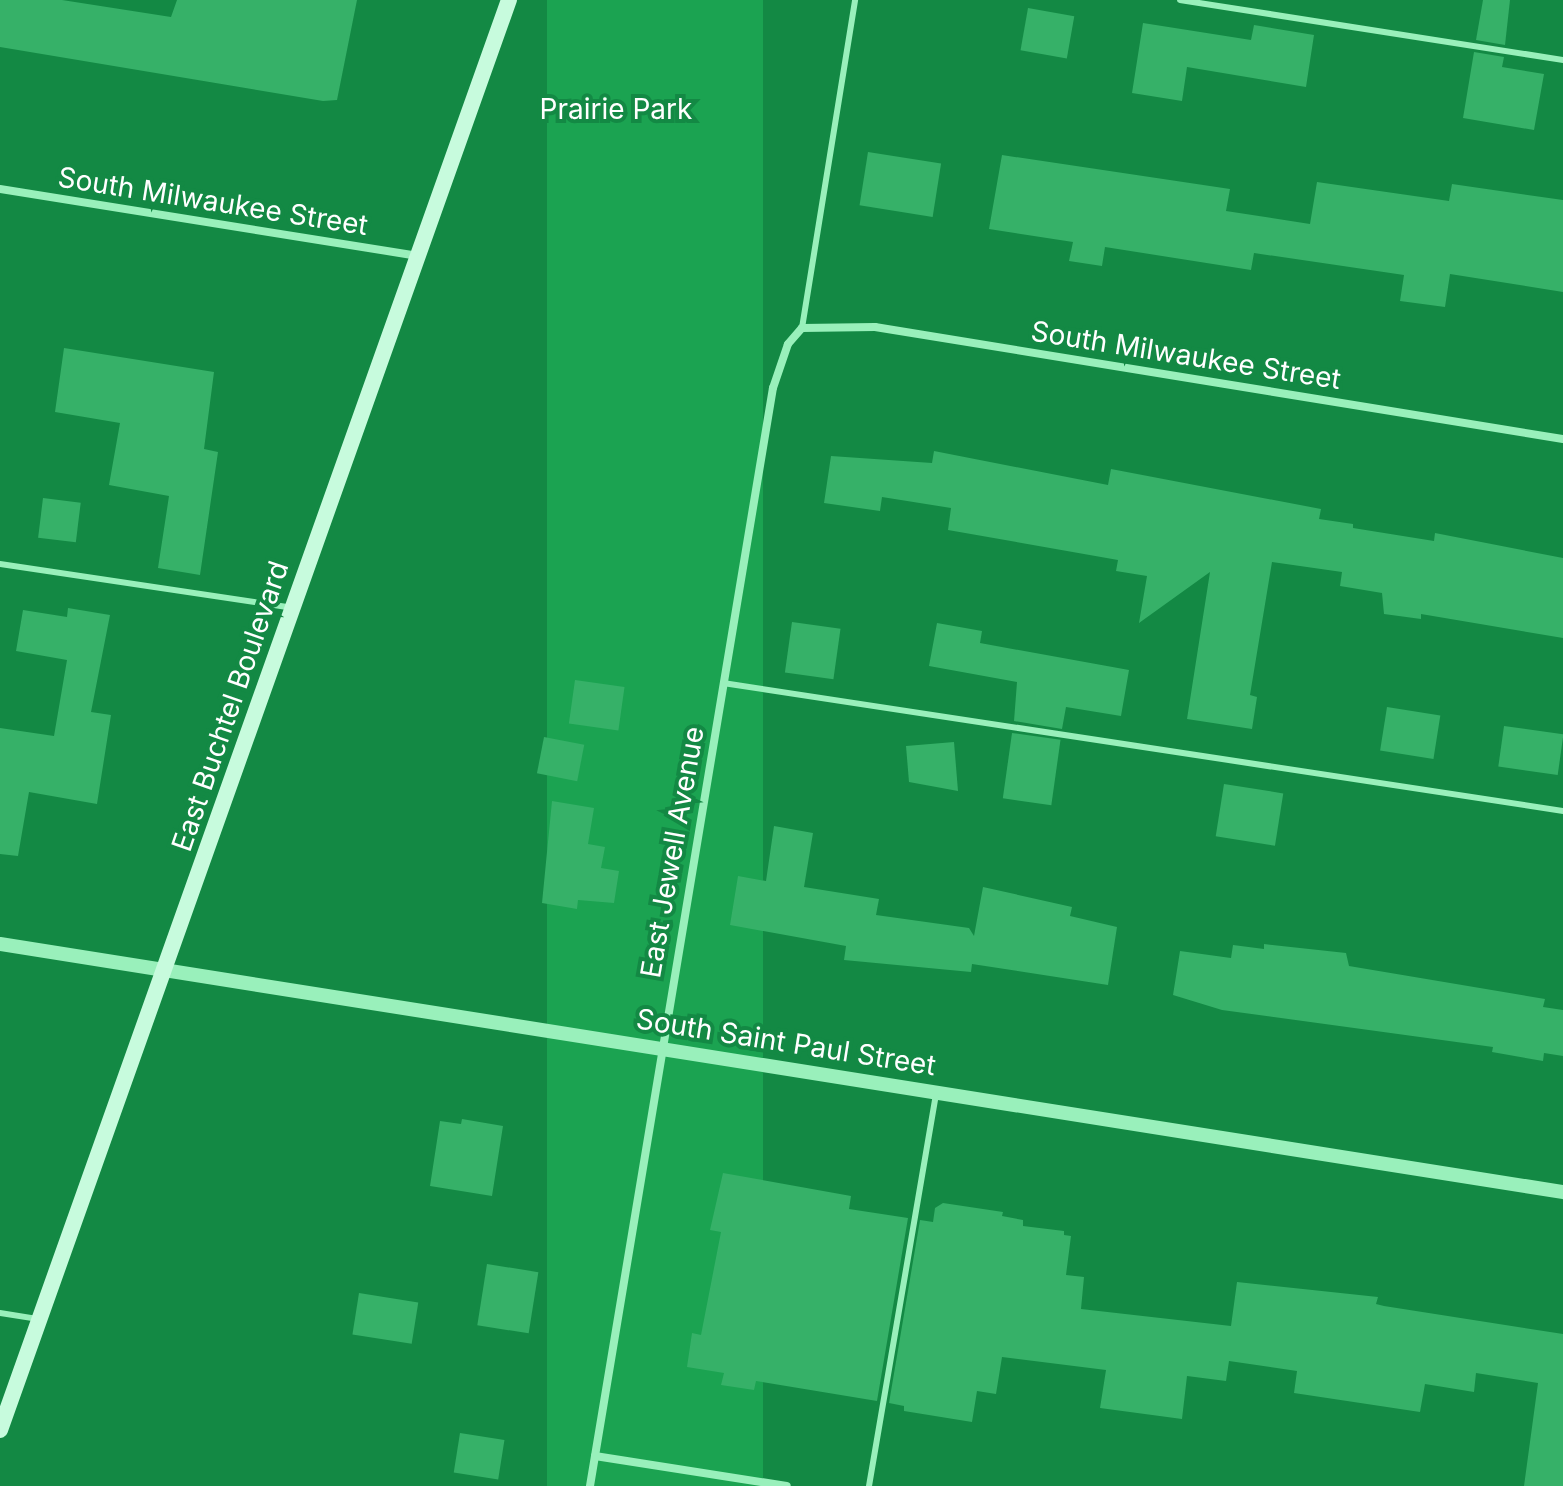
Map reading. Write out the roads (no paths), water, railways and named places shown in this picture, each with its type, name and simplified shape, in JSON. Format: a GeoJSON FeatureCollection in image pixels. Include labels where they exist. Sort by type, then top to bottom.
{"type":"FeatureCollection","features":[{"type":"Feature","properties":{"kind":"main road","name":"East Buchtel Boulevard"},"geometry":{"type":"LineString","coordinates":[[0,1430],[509,0]]}},
{"type":"Feature","properties":{"kind":"street","name":"South Milwaukee Street"},"geometry":{"type":"LineString","coordinates":[[0,189],[418,256]]}},
{"type":"Feature","properties":{"kind":"street","name":"South Milwaukee Street"},"geometry":{"type":"LineString","coordinates":[[802,328],[875,327],[1563,439]]}},
{"type":"Feature","properties":{"kind":"street","name":"East Jewell Avenue"},"geometry":{"type":"LineString","coordinates":[[590,1486],[773,388],[788,344],[802,328]]}},
{"type":"Feature","properties":{"kind":"street","name":"South Saint Paul Street"},"geometry":{"type":"LineString","coordinates":[[0,944],[1563,1192]]}},
{"type":"Feature","properties":{"kind":"street"},"geometry":{"type":"LineString","coordinates":[[595,1456],[787,1486]]}},
{"type":"Feature","properties":{"kind":"lane"},"geometry":{"type":"LineString","coordinates":[[802,328],[855,0]]}},
{"type":"Feature","properties":{"kind":"lane"},"geometry":{"type":"LineString","coordinates":[[1180,0],[1563,60]]}},
{"type":"Feature","properties":{"kind":"lane"},"geometry":{"type":"LineString","coordinates":[[0,564],[291,608]]}},
{"type":"Feature","properties":{"kind":"lane"},"geometry":{"type":"LineString","coordinates":[[723,683],[1563,811]]}},
{"type":"Feature","properties":{"kind":"lane"},"geometry":{"type":"LineString","coordinates":[[869,1486],[936,1092]]}},
{"type":"Feature","properties":{"kind":"lane"},"geometry":{"type":"LineString","coordinates":[[0,1313],[39,1319]]}},
{"type":"Feature","properties":{"kind":"park label","name":"Prairie Park"},"geometry":{"type":"Point","coordinates":[616,109]}}]}
